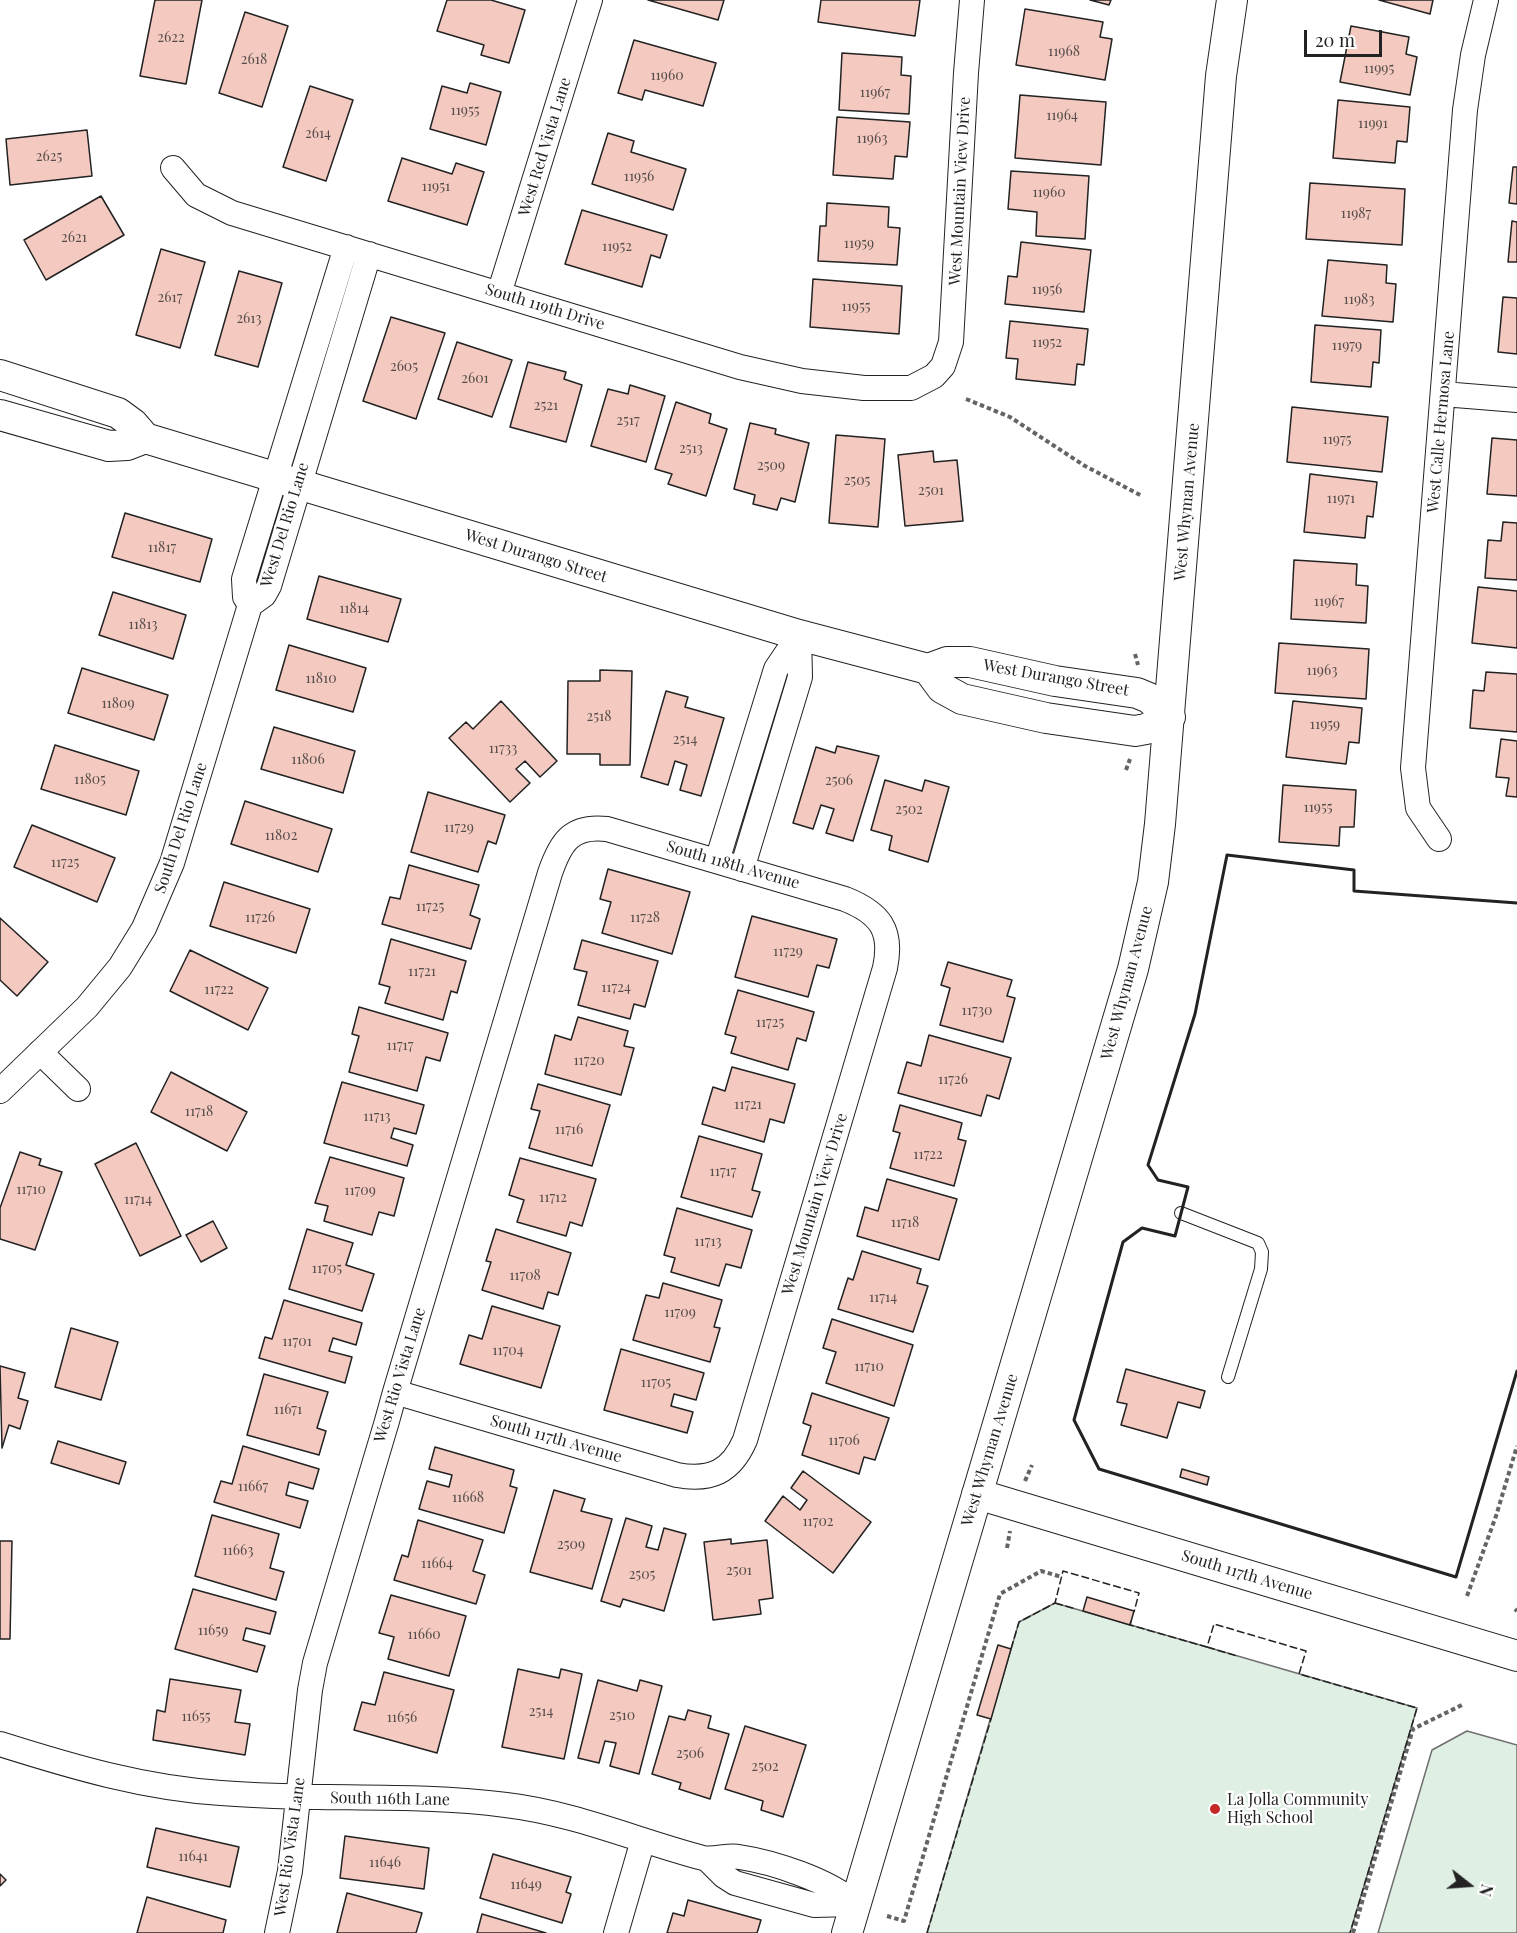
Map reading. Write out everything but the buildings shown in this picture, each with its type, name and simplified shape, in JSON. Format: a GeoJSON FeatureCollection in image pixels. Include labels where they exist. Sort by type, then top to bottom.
{"type":"FeatureCollection","features":[{"type":"Feature","properties":{"kind":"street","name":"West Red Vista Lane"},"geometry":{"type":"LineString","coordinates":[[499,294],[590,0]]}},
{"type":"Feature","properties":{"kind":"street","name":"West Mountain View Drive"},"geometry":{"type":"LineString","coordinates":[[934,376],[943,366],[951,342],[965,84],[972,0]]}},
{"type":"Feature","properties":{"kind":"street","name":"West Whyman Avenue"},"geometry":{"type":"LineString","coordinates":[[847,1933],[1140,942],[1154,873],[1170,717],[1221,76],[1232,0]]}},
{"type":"Feature","properties":{"kind":"street","name":"West Calle Hermosa Lane"},"geometry":{"type":"LineString","coordinates":[[1438,839],[1418,808],[1413,768],[1465,110],[1473,55],[1486,0]]}},
{"type":"Feature","properties":{"kind":"street","name":"South 119th Drive"},"geometry":{"type":"LineString","coordinates":[[173,168],[196,195],[214,206],[740,367],[802,381],[898,388],[911,388],[934,376]]}},
{"type":"Feature","properties":{"kind":"street","name":"West Del Rio Lane"},"geometry":{"type":"LineString","coordinates":[[250,604],[264,595],[269,586],[286,481],[346,247]]}},
{"type":"Feature","properties":{"kind":"street","name":"West Del Rio Lane"},"geometry":{"type":"LineString","coordinates":[[286,481],[369,254]]}},
{"type":"Feature","properties":{"kind":"street","name":"West Durango Street"},"geometry":{"type":"LineString","coordinates":[[0,375],[110,410],[133,424],[145,438],[800,635],[928,669],[947,662],[970,662],[1055,681],[1137,693],[1160,706],[1170,717]]}},
{"type":"Feature","properties":{"kind":"street"},"geometry":{"type":"LineString","coordinates":[[1443,394],[1517,400]]}},
{"type":"Feature","properties":{"kind":"street"},"geometry":{"type":"LineString","coordinates":[[0,416],[109,446],[127,445],[145,438]]}},
{"type":"Feature","properties":{"kind":"street","name":"South Del Rio Lane"},"geometry":{"type":"LineString","coordinates":[[0,1091],[87,1007],[120,967],[155,906],[172,863],[250,604]]}},
{"type":"Feature","properties":{"kind":"street"},"geometry":{"type":"LineString","coordinates":[[717,861],[776,669],[800,635]]}},
{"type":"Feature","properties":{"kind":"street"},"geometry":{"type":"LineString","coordinates":[[742,869],[800,676],[800,635]]}},
{"type":"Feature","properties":{"kind":"street","name":"South 118th Avenue"},"geometry":{"type":"LineString","coordinates":[[576,831],[591,828],[607,829],[845,899],[873,913],[882,924]]}},
{"type":"Feature","properties":{"kind":"street","name":"West Rio Vista Lane"},"geometry":{"type":"LineString","coordinates":[[277,1933],[285,1900],[315,1663],[550,873],[565,842],[576,831]]}},
{"type":"Feature","properties":{"kind":"street","name":"West Mountain View Drive"},"geometry":{"type":"LineString","coordinates":[[717,1474],[729,1466],[745,1440],[885,968],[887,939],[882,924]]}},
{"type":"Feature","properties":{"kind":"street"},"geometry":{"type":"LineString","coordinates":[[40,1052],[78,1089]]}},
{"type":"Feature","properties":{"kind":"street","name":"South 117th Avenue"},"geometry":{"type":"LineString","coordinates":[[395,1392],[677,1475],[705,1477],[717,1474]]}},
{"type":"Feature","properties":{"kind":"street","name":"South 117th Avenue"},"geometry":{"type":"LineString","coordinates":[[977,1494],[1517,1656]]}},
{"type":"Feature","properties":{"kind":"street","name":"South 116th Lane"},"geometry":{"type":"LineString","coordinates":[[0,1744],[106,1776],[161,1787],[228,1794],[452,1800],[507,1805],[558,1815],[707,1859],[743,1857],[821,1880],[855,1904]]}},
{"type":"Feature","properties":{"kind":"street"},"geometry":{"type":"LineString","coordinates":[[616,1933],[644,1840]]}},
{"type":"Feature","properties":{"kind":"lane"},"geometry":{"type":"LineString","coordinates":[[1181,1213],[1257,1243],[1262,1252],[1261,1269],[1228,1377]]}},
{"type":"Feature","properties":{"kind":"path"},"geometry":{"type":"LineString","coordinates":[[966,399],[1011,417],[1085,466],[1142,496]]}},
{"type":"Feature","properties":{"kind":"path"},"geometry":{"type":"LineString","coordinates":[[1467,1596],[1496,1516],[1517,1446]]}},
{"type":"Feature","properties":{"kind":"path"},"geometry":{"type":"LineString","coordinates":[[887,1917],[904,1921],[1000,1594],[1041,1571],[1062,1577]]}},
{"type":"Feature","properties":{"kind":"path"},"geometry":{"type":"LineString","coordinates":[[1353,1933],[1413,1729],[1462,1705]]}},
{"type":"Feature","properties":{"kind":"green space","name":"La Jolla Community High School"},"geometry":{"type":"Polygon","coordinates":[[[1055,1603],[1417,1708],[1350,1933],[927,1933],[1019,1622],[1055,1603]]]}},
{"type":"Feature","properties":{"kind":"green space"},"geometry":{"type":"Polygon","coordinates":[[[1467,1731],[1517,1745],[1517,1933],[1378,1933],[1432,1750],[1467,1731]]]}},
{"type":"Feature","properties":{"kind":"fence"},"geometry":{"type":"LineString","coordinates":[[1011,1649],[1019,1622],[1055,1603],[1063,1571],[1139,1593],[1134,1612]]}},
{"type":"Feature","properties":{"kind":"fence"},"geometry":{"type":"LineString","coordinates":[[1055,1603],[1076,1609]]}},
{"type":"Feature","properties":{"kind":"fence"},"geometry":{"type":"LineString","coordinates":[[1131,1621],[1130,1625],[1207,1647],[1214,1624],[1306,1651],[1299,1674],[1417,1708],[1350,1933]]}},
{"type":"Feature","properties":{"kind":"fence"},"geometry":{"type":"LineString","coordinates":[[1207,1647],[1237,1656]]}},
{"type":"Feature","properties":{"kind":"fence"},"geometry":{"type":"LineString","coordinates":[[927,1933],[991,1719]]}},
{"type":"Feature","properties":{"kind":"wall"},"geometry":{"type":"LineString","coordinates":[[1517,903],[1354,891],[1354,870],[1227,855],[1195,1014],[1148,1165],[1158,1180],[1188,1187],[1175,1236],[1142,1228],[1123,1242],[1074,1420],[1099,1469],[1456,1577],[1517,1371]]}},
{"type":"Feature","properties":{"kind":"place","name":"La Jolla Community High School"},"geometry":{"type":"Point","coordinates":[1215,1809]}}]}
